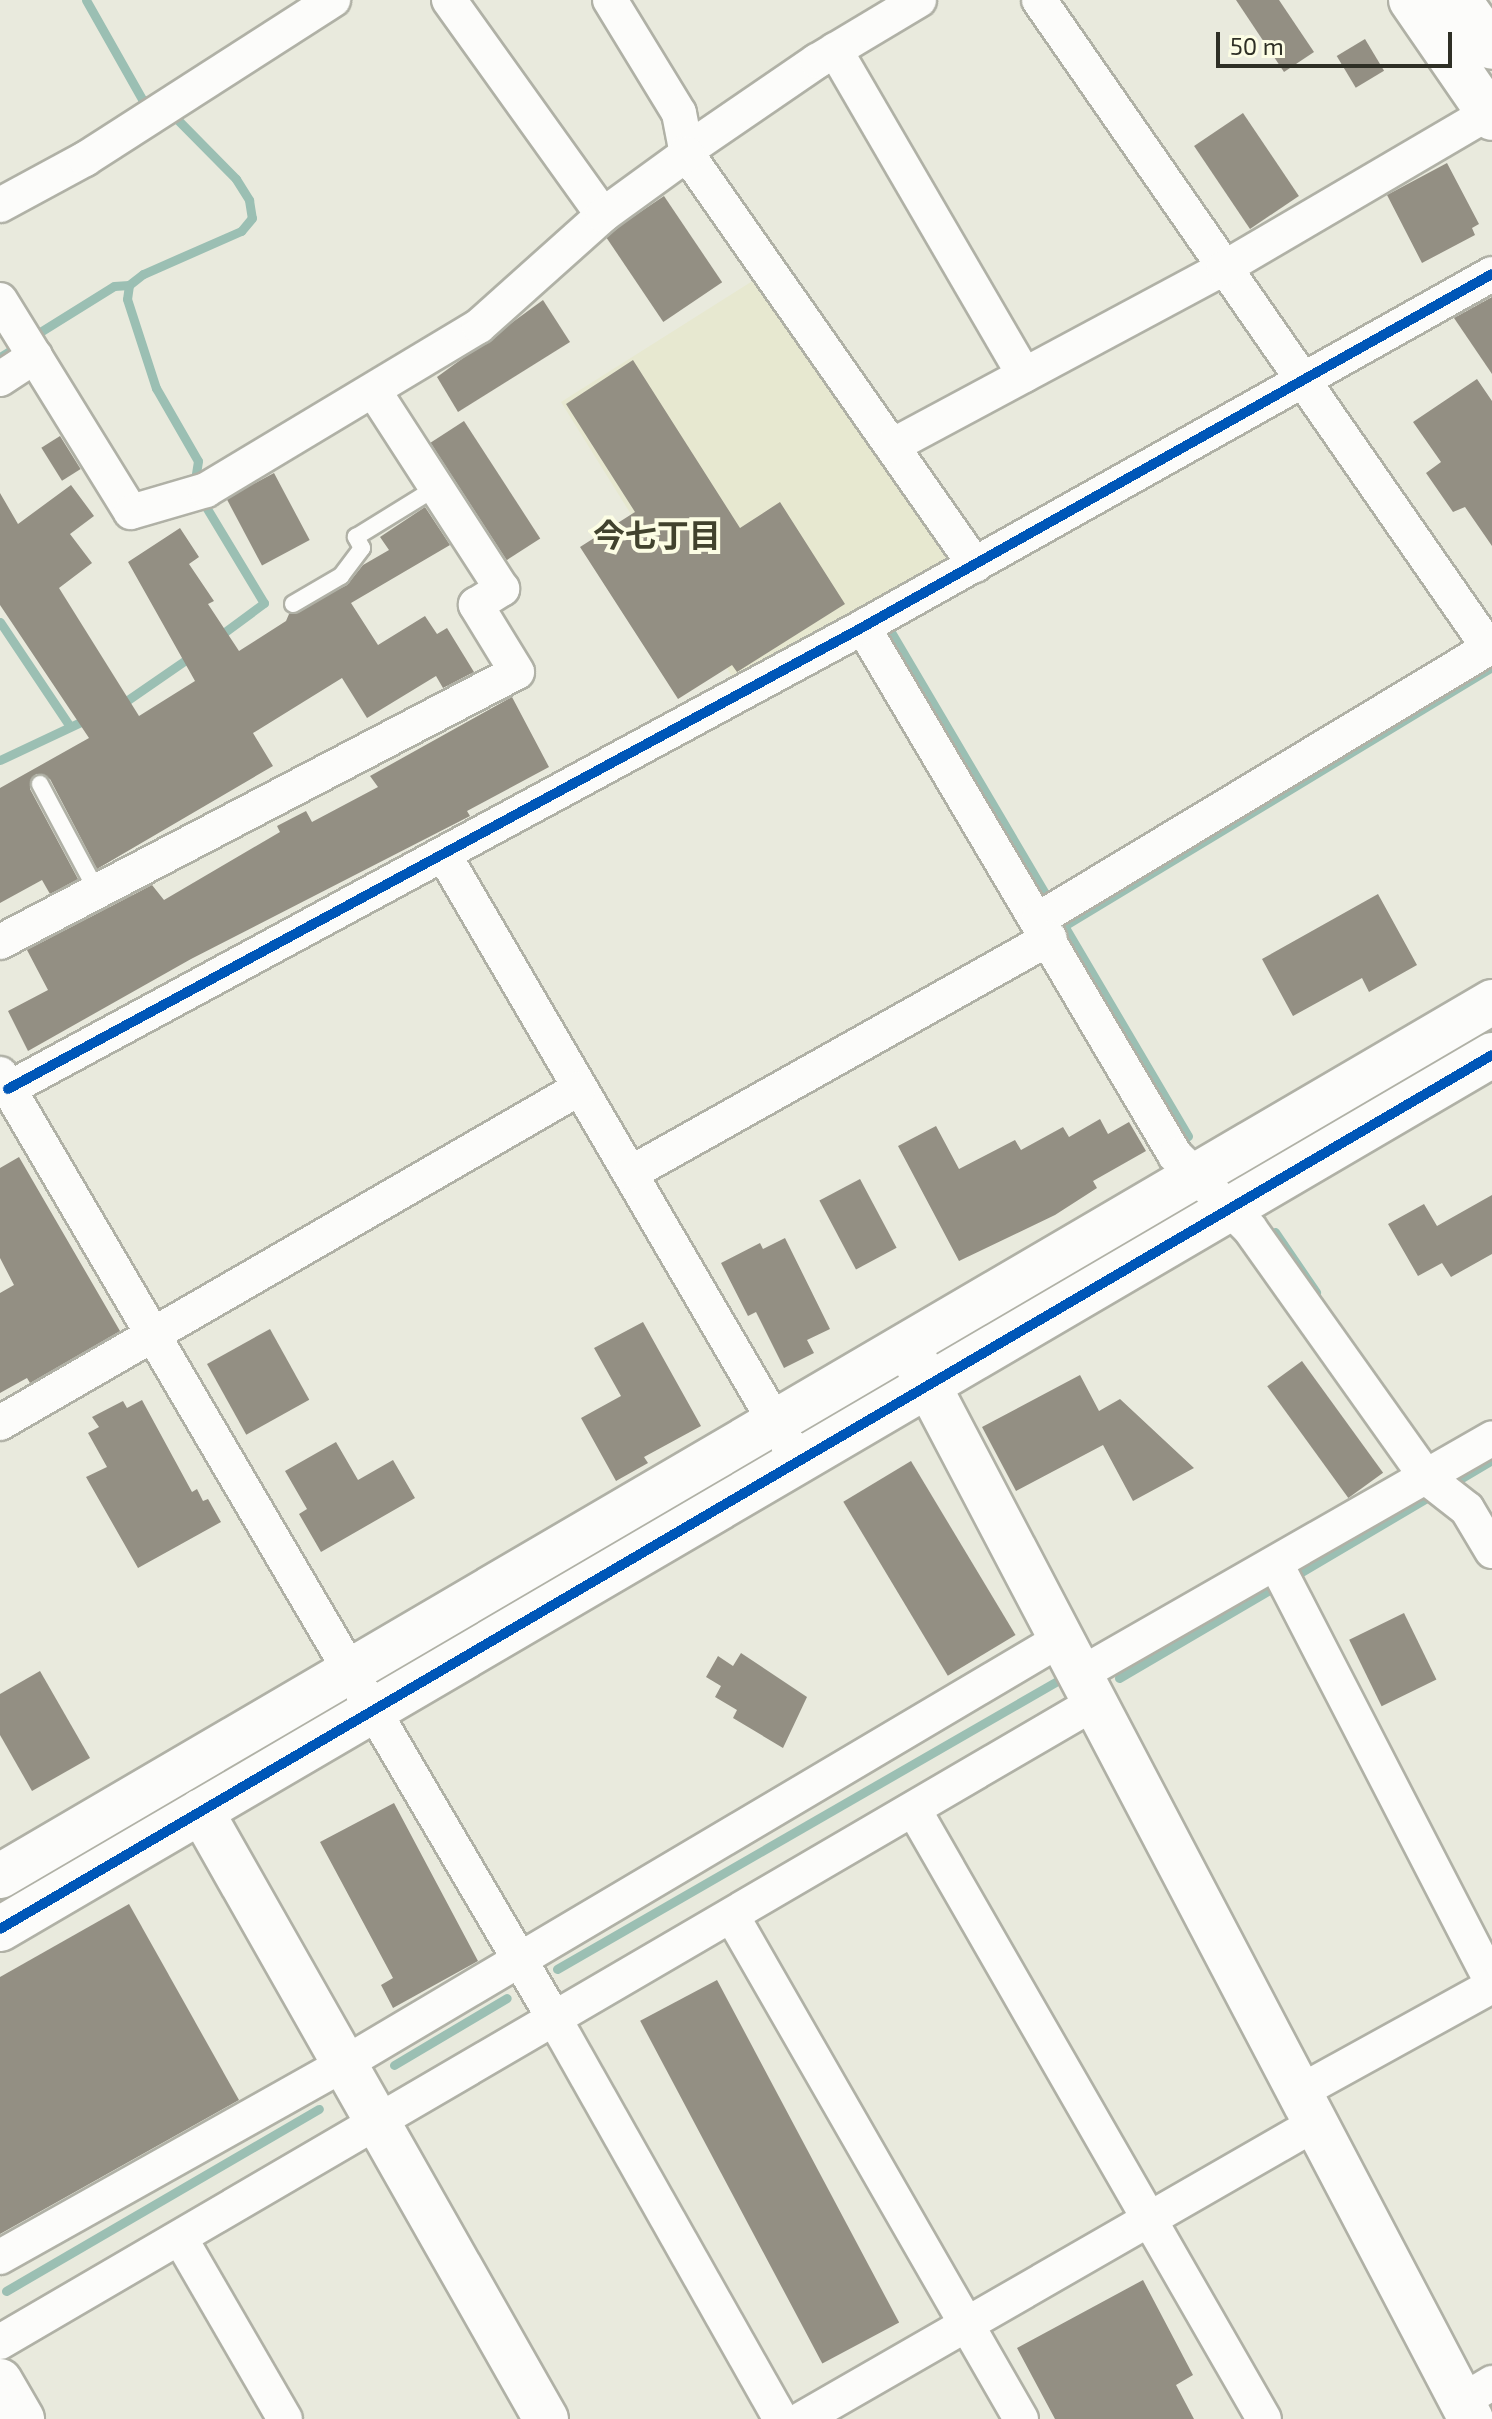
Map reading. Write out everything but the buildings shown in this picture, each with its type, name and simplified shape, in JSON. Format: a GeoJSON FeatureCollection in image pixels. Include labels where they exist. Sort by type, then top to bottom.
{"type":"FeatureCollection","features":[{"type":"Feature","properties":{"kind":"street"},"geometry":{"type":"LineString","coordinates":[[0,205],[333,0]]}},
{"type":"Feature","properties":{"kind":"street"},"geometry":{"type":"LineString","coordinates":[[449,0],[599,209]]}},
{"type":"Feature","properties":{"kind":"street"},"geometry":{"type":"LineString","coordinates":[[610,0],[679,113],[686,144],[975,565]]}},
{"type":"Feature","properties":{"kind":"street"},"geometry":{"type":"LineString","coordinates":[[0,300],[131,512],[197,494],[479,326],[599,209],[686,144],[919,0]]}},
{"type":"Feature","properties":{"kind":"street"},"geometry":{"type":"LineString","coordinates":[[631,1173],[1490,647],[1039,0]]}},
{"type":"Feature","properties":{"kind":"street"},"geometry":{"type":"LineString","coordinates":[[892,446],[1224,268],[1490,115],[1411,0]]}},
{"type":"Feature","properties":{"kind":"street"},"geometry":{"type":"LineString","coordinates":[[1459,0],[1492,47]]}},
{"type":"Feature","properties":{"kind":"street"},"geometry":{"type":"LineString","coordinates":[[835,50],[1024,375]]}},
{"type":"Feature","properties":{"kind":"street"},"geometry":{"type":"LineString","coordinates":[[781,2419],[555,2020],[5,1088],[444,855],[863,627],[1492,274]]}},
{"type":"Feature","properties":{"kind":"street"},"geometry":{"type":"LineString","coordinates":[[0,379],[28,346]]}},
{"type":"Feature","properties":{"kind":"street"},"geometry":{"type":"LineString","coordinates":[[0,942],[517,672],[476,605],[502,589],[374,391]]}},
{"type":"Feature","properties":{"kind":"street"},"geometry":{"type":"LineString","coordinates":[[863,627],[1049,919],[1175,1155],[1250,1229],[1437,1480],[1467,1509],[1492,1551]]}},
{"type":"Feature","properties":{"kind":"street"},"geometry":{"type":"LineString","coordinates":[[444,855],[798,1462]]}},
{"type":"Feature","properties":{"kind":"street"},"geometry":{"type":"LineString","coordinates":[[0,1876],[1492,1002]]}},
{"type":"Feature","properties":{"kind":"street"},"geometry":{"type":"LineString","coordinates":[[0,1929],[1492,1055]]}},
{"type":"Feature","properties":{"kind":"street"},"geometry":{"type":"LineString","coordinates":[[0,1423],[578,1089]]}},
{"type":"Feature","properties":{"kind":"street"},"geometry":{"type":"LineString","coordinates":[[907,1345],[1305,2110],[1475,2401]]}},
{"type":"Feature","properties":{"kind":"street"},"geometry":{"type":"LineString","coordinates":[[0,2257],[342,2065],[519,1960],[1078,1672],[1282,1576],[1437,1480],[1492,1438]]}},
{"type":"Feature","properties":{"kind":"street"},"geometry":{"type":"LineString","coordinates":[[802,2419],[1149,2220],[1492,1984],[1282,1576]]}},
{"type":"Feature","properties":{"kind":"street"},"geometry":{"type":"LineString","coordinates":[[0,2342],[914,1810],[1078,1672]]}},
{"type":"Feature","properties":{"kind":"street"},"geometry":{"type":"LineString","coordinates":[[914,1810],[1264,2419]]}},
{"type":"Feature","properties":{"kind":"street"},"geometry":{"type":"LineString","coordinates":[[201,1811],[376,2125],[546,2419]]}},
{"type":"Feature","properties":{"kind":"street"},"geometry":{"type":"LineString","coordinates":[[732,1916],[1021,2419]]}},
{"type":"Feature","properties":{"kind":"street"},"geometry":{"type":"LineString","coordinates":[[180,2238],[285,2419]]}},
{"type":"Feature","properties":{"kind":"street"},"geometry":{"type":"LineString","coordinates":[[0,2381],[22,2419]]}},
{"type":"Feature","properties":{"kind":"lane"},"geometry":{"type":"LineString","coordinates":[[293,604],[341,576],[362,548],[356,537],[437,487]]}},
{"type":"Feature","properties":{"kind":"lane"},"geometry":{"type":"LineString","coordinates":[[40,784],[97,891]]}},
{"type":"Feature","properties":{"kind":"shaded area"},"geometry":{"type":"Polygon","coordinates":[[[762,275],[953,548],[950,561],[733,678],[561,402],[762,275]]]}},
{"type":"Feature","properties":{"kind":"waterway"},"geometry":{"type":"LineString","coordinates":[[86,0],[142,99],[153,104]]}},
{"type":"Feature","properties":{"kind":"waterway"},"geometry":{"type":"LineString","coordinates":[[170,112],[236,179],[249,200],[252,218],[241,231],[143,274],[129,285],[127,299],[156,388],[198,461],[195,480],[206,507],[264,603],[218,637]]}},
{"type":"Feature","properties":{"kind":"waterway"},"geometry":{"type":"LineString","coordinates":[[0,357],[114,286],[129,285]]}},
{"type":"Feature","properties":{"kind":"waterway"},"geometry":{"type":"LineString","coordinates":[[0,622],[69,725]]}},
{"type":"Feature","properties":{"kind":"waterway"},"geometry":{"type":"LineString","coordinates":[[891,632],[1188,1136]]}},
{"type":"Feature","properties":{"kind":"waterway"},"geometry":{"type":"LineString","coordinates":[[119,706],[193,655]]}},
{"type":"Feature","properties":{"kind":"waterway"},"geometry":{"type":"LineString","coordinates":[[1064,926],[1492,667]]}},
{"type":"Feature","properties":{"kind":"waterway"},"geometry":{"type":"LineString","coordinates":[[0,760],[87,719]]}},
{"type":"Feature","properties":{"kind":"waterway"},"geometry":{"type":"LineString","coordinates":[[1275,1232],[1316,1292]]}},
{"type":"Feature","properties":{"kind":"waterway"},"geometry":{"type":"LineString","coordinates":[[1450,1485],[1492,1460]]}},
{"type":"Feature","properties":{"kind":"waterway"},"geometry":{"type":"LineString","coordinates":[[1291,1578],[1437,1492]]}},
{"type":"Feature","properties":{"kind":"waterway"},"geometry":{"type":"LineString","coordinates":[[1119,1678],[1278,1585]]}},
{"type":"Feature","properties":{"kind":"waterway"},"geometry":{"type":"LineString","coordinates":[[557,1969],[1059,1680]]}},
{"type":"Feature","properties":{"kind":"waterway"},"geometry":{"type":"LineString","coordinates":[[394,2065],[507,1998]]}},
{"type":"Feature","properties":{"kind":"waterway"},"geometry":{"type":"LineString","coordinates":[[6,2291],[319,2109]]}},
{"type":"Feature","properties":{"kind":"cycle path"},"geometry":{"type":"LineString","coordinates":[[8,1089],[863,627],[1492,274]]}},
{"type":"Feature","properties":{"kind":"cycle path"},"geometry":{"type":"LineString","coordinates":[[0,1929],[1492,1055]]}},
{"type":"Feature","properties":{"kind":"district","name":"今七丁目"},"geometry":{"type":"Point","coordinates":[657,534]}}]}
